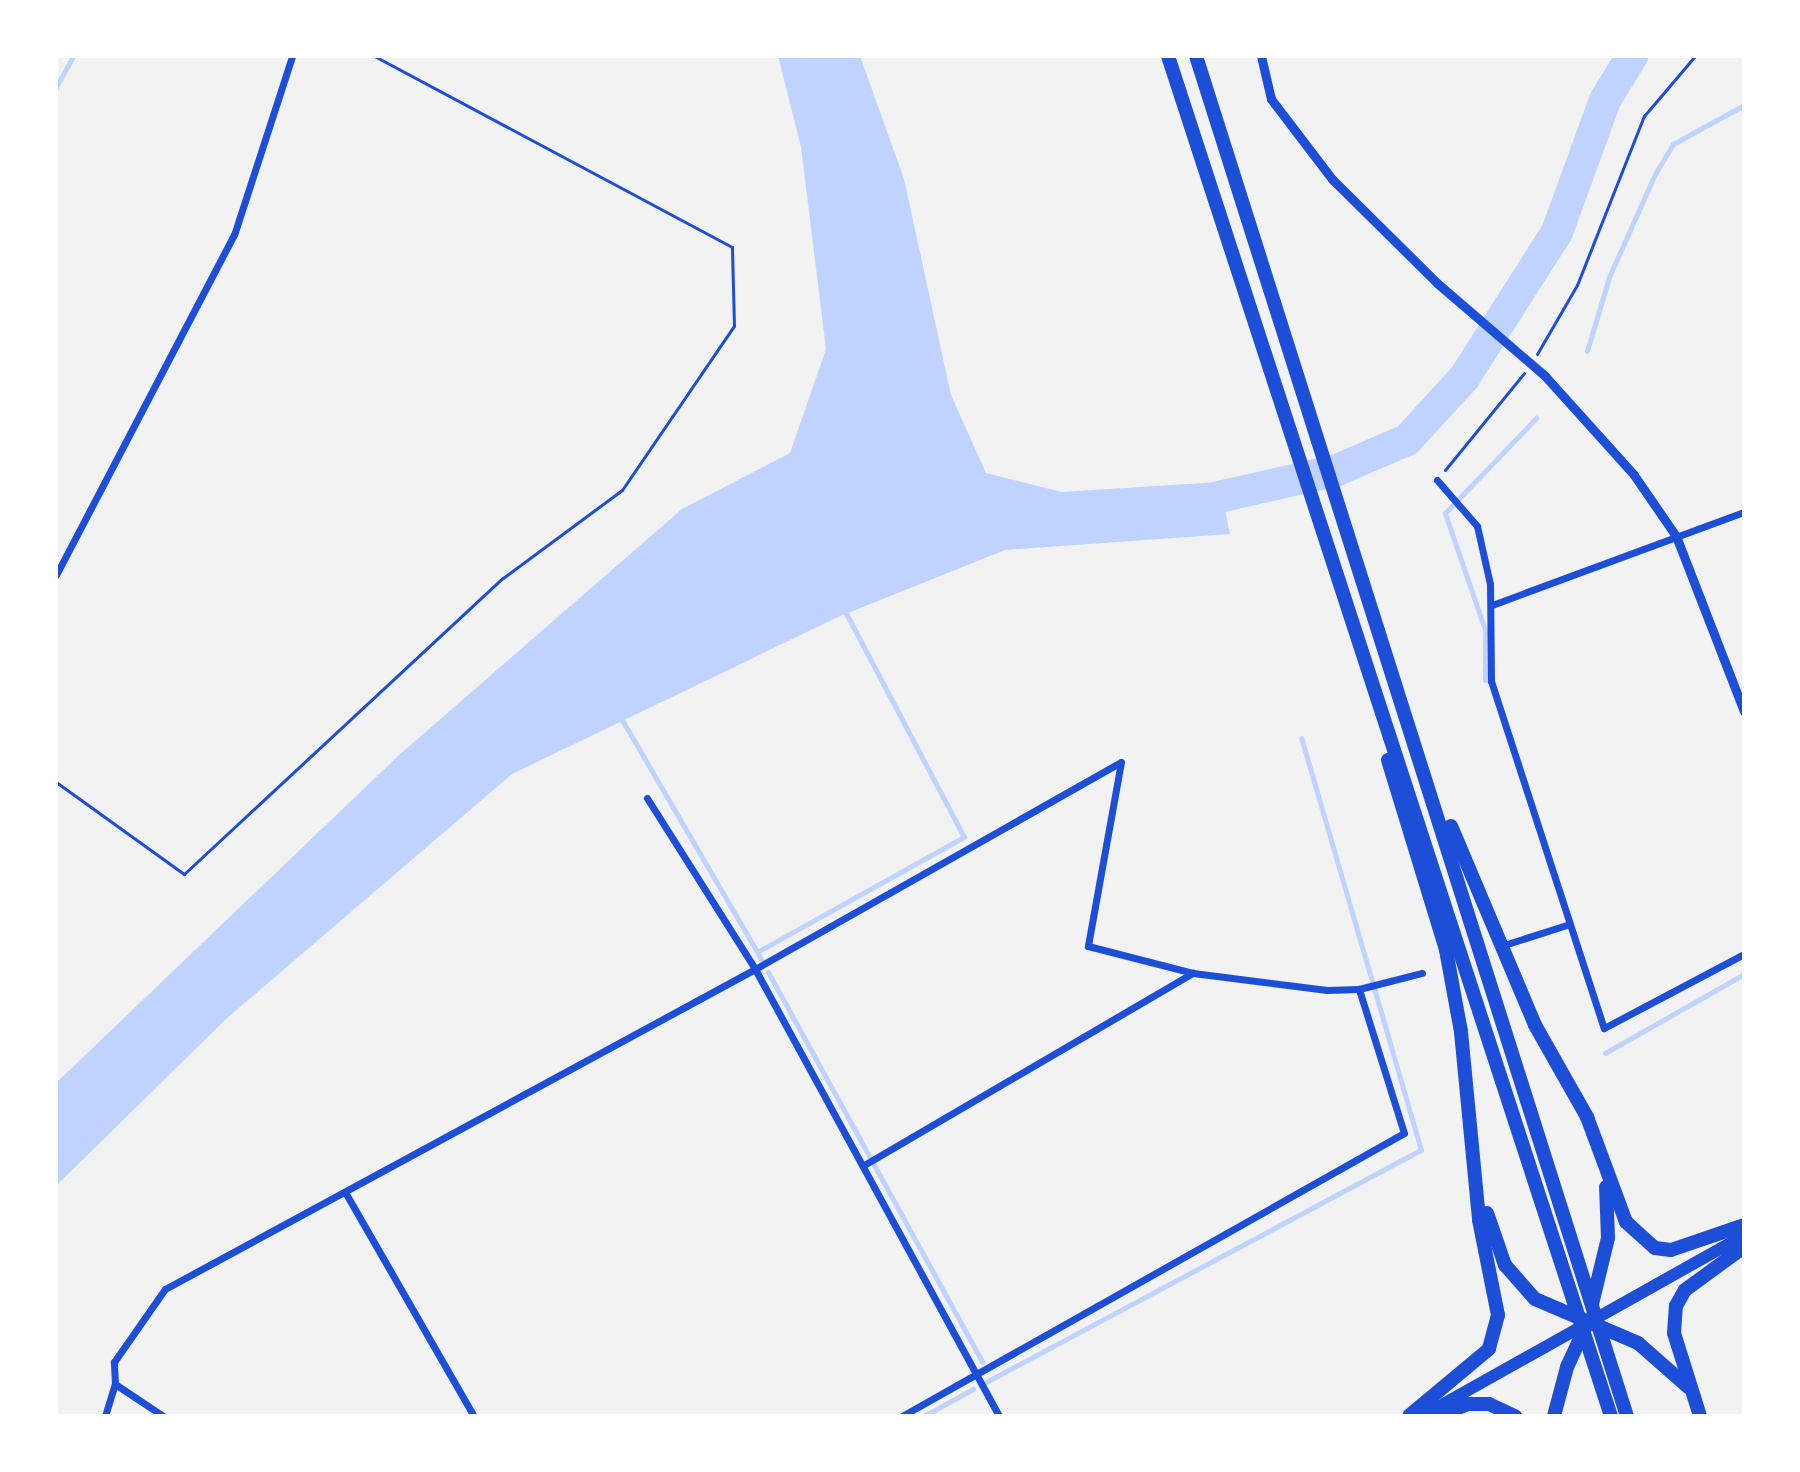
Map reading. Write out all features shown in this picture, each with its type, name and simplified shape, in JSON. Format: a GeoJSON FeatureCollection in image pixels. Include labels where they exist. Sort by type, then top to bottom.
{"type":"FeatureCollection","features":[{"type":"Feature","properties":{"kind":"highway"},"geometry":{"type":"LineString","coordinates":[[1168,56],[1568,1281],[1590,1323],[1627,1416]]}},
{"type":"Feature","properties":{"kind":"highway"},"geometry":{"type":"LineString","coordinates":[[1196,56],[1583,1274],[1590,1323],[1611,1416]]}},
{"type":"Feature","properties":{"kind":"highway"},"geometry":{"type":"LineString","coordinates":[[1356,635],[1405,828],[1446,950],[1498,1331],[1489,1349],[1409,1416]]}},
{"type":"Feature","properties":{"kind":"highway"},"geometry":{"type":"LineString","coordinates":[[1382,639],[1494,935],[1535,1025],[1587,1117],[1604,1171],[1626,1222],[1655,1248],[1691,1246],[1744,1225]]}},
{"type":"Feature","properties":{"kind":"highway"},"geometry":{"type":"LineString","coordinates":[[1475,1170],[1492,1233],[1518,1284],[1558,1311],[1638,1343],[1688,1387]]}},
{"type":"Feature","properties":{"kind":"highway"},"geometry":{"type":"LineString","coordinates":[[1554,1416],[1567,1367],[1590,1323],[1608,1238],[1604,1171]]}},
{"type":"Feature","properties":{"kind":"highway"},"geometry":{"type":"LineString","coordinates":[[1422,1416],[1744,1235]]}},
{"type":"Feature","properties":{"kind":"highway"},"geometry":{"type":"LineString","coordinates":[[1700,1416],[1688,1387],[1674,1333],[1676,1306],[1685,1290],[1744,1247]]}},
{"type":"Feature","properties":{"kind":"highway"},"geometry":{"type":"LineString","coordinates":[[1438,1416],[1467,1404],[1489,1404],[1515,1416]]}},
{"type":"Feature","properties":{"kind":"street"},"geometry":{"type":"LineString","coordinates":[[56,575],[234,235],[292,56]]}},
{"type":"Feature","properties":{"kind":"street"},"geometry":{"type":"LineString","coordinates":[[1261,56],[1271,99],[1299,140],[1437,283],[1530,365],[1634,475],[1676,536],[1744,711]]}},
{"type":"Feature","properties":{"kind":"street"},"geometry":{"type":"LineString","coordinates":[[1437,480],[1477,526],[1492,605],[1491,681],[1604,1028],[1744,954]]}},
{"type":"Feature","properties":{"kind":"street"},"geometry":{"type":"LineString","coordinates":[[1492,605],[1744,512]]}},
{"type":"Feature","properties":{"kind":"street"},"geometry":{"type":"LineString","coordinates":[[105,1416],[115,1384],[114,1362],[165,1289],[755,969],[1121,762],[1088,946],[1193,973],[1327,990],[1359,989],[1422,973]]}},
{"type":"Feature","properties":{"kind":"street"},"geometry":{"type":"LineString","coordinates":[[647,798],[755,969],[869,1162],[999,1416]]}},
{"type":"Feature","properties":{"kind":"street"},"geometry":{"type":"LineString","coordinates":[[1504,945],[1570,924]]}},
{"type":"Feature","properties":{"kind":"street"},"geometry":{"type":"LineString","coordinates":[[869,1162],[1193,973]]}},
{"type":"Feature","properties":{"kind":"street"},"geometry":{"type":"LineString","coordinates":[[902,1416],[1404,1133],[1359,989]]}},
{"type":"Feature","properties":{"kind":"street"},"geometry":{"type":"LineString","coordinates":[[345,1192],[474,1416]]}},
{"type":"Feature","properties":{"kind":"street"},"geometry":{"type":"LineString","coordinates":[[115,1384],[163,1416]]}},
{"type":"Feature","properties":{"kind":"path"},"geometry":{"type":"LineString","coordinates":[[56,782],[184,874],[503,578],[622,490],[734,326],[732,247],[374,56]]}},
{"type":"Feature","properties":{"kind":"path"},"geometry":{"type":"LineString","coordinates":[[1437,480],[1530,365],[1577,285],[1644,116],[1695,56]]}},
{"type":"Feature","properties":{"kind":"water"},"geometry":{"type":"Polygon","coordinates":[[[778,56],[860,56],[904,179],[951,395],[986,473],[1062,492],[1219,482],[1230,534],[1005,550],[838,617],[512,774],[226,1019],[56,1186],[56,1083],[398,756],[682,509],[790,453],[826,349],[801,147],[778,56]]]}},
{"type":"Feature","properties":{"kind":"waterway"},"geometry":{"type":"LineString","coordinates":[[56,87],[73,56]]}},
{"type":"Feature","properties":{"kind":"waterway"},"geometry":{"type":"LineString","coordinates":[[1179,506],[1337,470],[1407,440],[1464,378],[1557,232],[1605,100],[1632,56]]}},
{"type":"Feature","properties":{"kind":"waterway"},"geometry":{"type":"LineString","coordinates":[[1587,351],[1609,277],[1655,174],[1673,144],[1744,105]]}},
{"type":"Feature","properties":{"kind":"waterway"},"geometry":{"type":"LineString","coordinates":[[1485,680],[1485,630],[1445,513],[1536,418]]}},
{"type":"Feature","properties":{"kind":"waterway"},"geometry":{"type":"LineString","coordinates":[[761,959],[757,952],[964,837],[844,609]]}},
{"type":"Feature","properties":{"kind":"waterway"},"geometry":{"type":"LineString","coordinates":[[621,718],[757,952]]}},
{"type":"Feature","properties":{"kind":"waterway"},"geometry":{"type":"LineString","coordinates":[[986,1382],[1421,1150],[1301,738]]}},
{"type":"Feature","properties":{"kind":"waterway"},"geometry":{"type":"LineString","coordinates":[[768,972],[982,1362]]}},
{"type":"Feature","properties":{"kind":"waterway"},"geometry":{"type":"LineString","coordinates":[[1605,1053],[1744,974]]}},
{"type":"Feature","properties":{"kind":"waterway"},"geometry":{"type":"LineString","coordinates":[[924,1416],[973,1389]]}}]}
